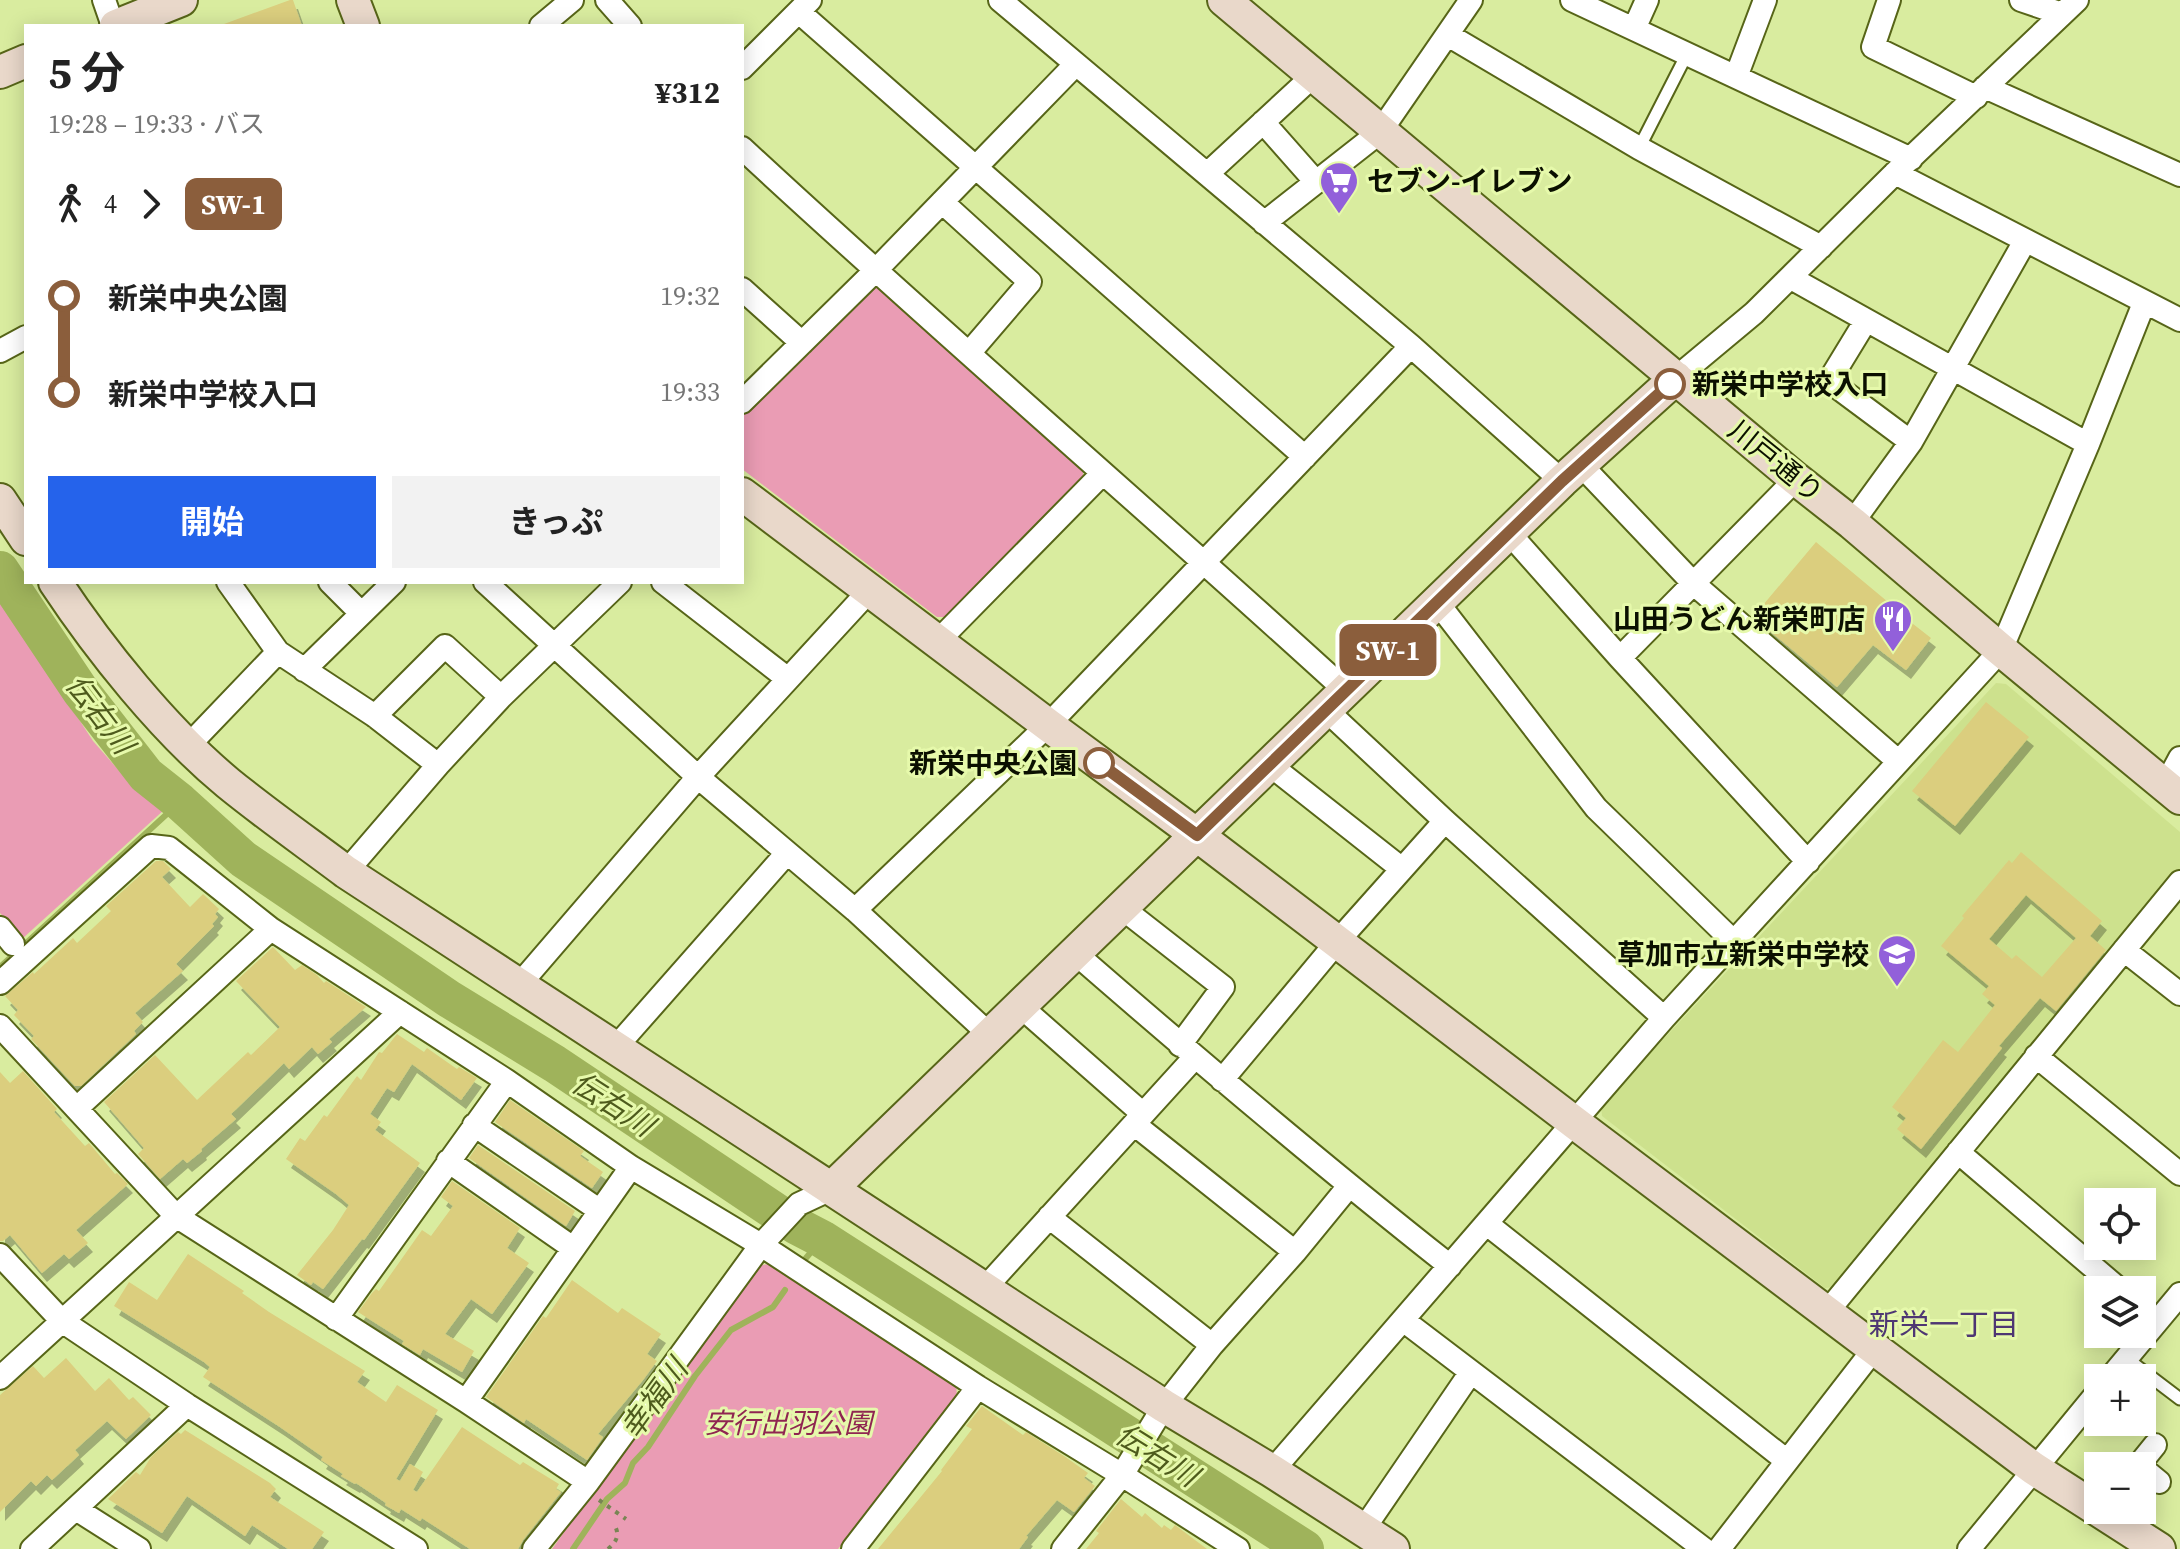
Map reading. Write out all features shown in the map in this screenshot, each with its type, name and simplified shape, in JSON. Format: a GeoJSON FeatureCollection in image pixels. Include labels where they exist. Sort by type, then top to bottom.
{"type":"FeatureCollection","features":[{"type":"Feature","properties":{"kind":"street"},"geometry":{"type":"LineString","coordinates":[[104,0],[114,24]]}},
{"type":"Feature","properties":{"kind":"street"},"geometry":{"type":"LineString","coordinates":[[120,24],[181,0]]}},
{"type":"Feature","properties":{"kind":"street"},"geometry":{"type":"LineString","coordinates":[[353,0],[362,24]]}},
{"type":"Feature","properties":{"kind":"street"},"geometry":{"type":"LineString","coordinates":[[543,24],[572,0]]}},
{"type":"Feature","properties":{"kind":"street"},"geometry":{"type":"LineString","coordinates":[[607,0],[625,24]]}},
{"type":"Feature","properties":{"kind":"street"},"geometry":{"type":"LineString","coordinates":[[1000,0],[1411,346],[1571,473],[1898,761]]}},
{"type":"Feature","properties":{"kind":"street","name":"川戸通り"},"geometry":{"type":"LineString","coordinates":[[1224,0],[2001,650],[2175,781]]}},
{"type":"Feature","properties":{"kind":"street"},"geometry":{"type":"LineString","coordinates":[[1264,223],[1380,132],[1471,0]]}},
{"type":"Feature","properties":{"kind":"street"},"geometry":{"type":"LineString","coordinates":[[1572,0],[1736,77],[1903,166],[2025,241],[2180,320]]}},
{"type":"Feature","properties":{"kind":"street"},"geometry":{"type":"LineString","coordinates":[[1634,29],[1647,0]]}},
{"type":"Feature","properties":{"kind":"street"},"geometry":{"type":"LineString","coordinates":[[1736,77],[1765,0]]}},
{"type":"Feature","properties":{"kind":"street"},"geometry":{"type":"LineString","coordinates":[[1889,0],[1873,47],[2180,175]]}},
{"type":"Feature","properties":{"kind":"street"},"geometry":{"type":"LineString","coordinates":[[2021,0],[2069,7]]}},
{"type":"Feature","properties":{"kind":"street"},"geometry":{"type":"LineString","coordinates":[[744,66],[804,6],[975,168],[1305,457]]}},
{"type":"Feature","properties":{"kind":"street"},"geometry":{"type":"LineString","coordinates":[[534,1549],[585,1485],[762,1244],[799,1204],[831,1189],[1571,473],[1676,378],[1728,337],[2069,7]]}},
{"type":"Feature","properties":{"kind":"street"},"geometry":{"type":"LineString","coordinates":[[1448,35],[1639,148],[1821,247]]}},
{"type":"Feature","properties":{"kind":"street"},"geometry":{"type":"LineString","coordinates":[[0,72],[24,62]]}},
{"type":"Feature","properties":{"kind":"street"},"geometry":{"type":"LineString","coordinates":[[744,399],[875,271],[1076,64]]}},
{"type":"Feature","properties":{"kind":"street"},"geometry":{"type":"LineString","coordinates":[[1207,174],[1313,76]]}},
{"type":"Feature","properties":{"kind":"street"},"geometry":{"type":"LineString","coordinates":[[1263,122],[1316,182]]}},
{"type":"Feature","properties":{"kind":"street"},"geometry":{"type":"LineString","coordinates":[[744,150],[875,271],[1204,562],[1336,700],[1445,821],[1664,1018]]}},
{"type":"Feature","properties":{"kind":"street"},"geometry":{"type":"LineString","coordinates":[[942,202],[1030,282],[970,352]]}},
{"type":"Feature","properties":{"kind":"street"},"geometry":{"type":"LineString","coordinates":[[1852,523],[1911,442],[2025,241]]}},
{"type":"Feature","properties":{"kind":"street"},"geometry":{"type":"LineString","coordinates":[[1791,278],[2088,444]]}},
{"type":"Feature","properties":{"kind":"street"},"geometry":{"type":"LineString","coordinates":[[744,291],[802,343]]}},
{"type":"Feature","properties":{"kind":"street"},"geometry":{"type":"LineString","coordinates":[[1272,1471],[1664,1018],[2001,650],[2144,303]]}},
{"type":"Feature","properties":{"kind":"street"},"geometry":{"type":"LineString","coordinates":[[1865,322],[1829,381],[1911,442]]}},
{"type":"Feature","properties":{"kind":"street"},"geometry":{"type":"LineString","coordinates":[[0,351],[24,338]]}},
{"type":"Feature","properties":{"kind":"street"},"geometry":{"type":"LineString","coordinates":[[855,910],[1048,725],[1411,346]]}},
{"type":"Feature","properties":{"kind":"street"},"geometry":{"type":"LineString","coordinates":[[938,641],[1103,473]]}},
{"type":"Feature","properties":{"kind":"street"},"geometry":{"type":"LineString","coordinates":[[1620,658],[1796,479]]}},
{"type":"Feature","properties":{"kind":"street"},"geometry":{"type":"LineString","coordinates":[[744,496],[1874,1349],[2033,1468],[2084,1499]]}},
{"type":"Feature","properties":{"kind":"street"},"geometry":{"type":"LineString","coordinates":[[0,500],[24,536]]}},
{"type":"Feature","properties":{"kind":"street"},"geometry":{"type":"LineString","coordinates":[[1509,533],[1808,862]]}},
{"type":"Feature","properties":{"kind":"street"},"geometry":{"type":"LineString","coordinates":[[57,584],[132,684],[188,746],[227,782],[346,872],[1163,1407],[1272,1471],[1393,1549]]}},
{"type":"Feature","properties":{"kind":"street"},"geometry":{"type":"LineString","coordinates":[[229,584],[278,652],[375,716],[438,765]]}},
{"type":"Feature","properties":{"kind":"street"},"geometry":{"type":"LineString","coordinates":[[332,584],[361,613]]}},
{"type":"Feature","properties":{"kind":"street"},"geometry":{"type":"LineString","coordinates":[[304,670],[392,584]]}},
{"type":"Feature","properties":{"kind":"street"},"geometry":{"type":"LineString","coordinates":[[487,584],[698,777],[855,910],[989,1034]]}},
{"type":"Feature","properties":{"kind":"street"},"geometry":{"type":"LineString","coordinates":[[346,872],[501,697],[614,584]]}},
{"type":"Feature","properties":{"kind":"street"},"geometry":{"type":"LineString","coordinates":[[666,584],[788,679]]}},
{"type":"Feature","properties":{"kind":"street"},"geometry":{"type":"LineString","coordinates":[[519,985],[698,777],[870,590]]}},
{"type":"Feature","properties":{"kind":"street"},"geometry":{"type":"LineString","coordinates":[[1437,602],[1596,808],[1734,942]]}},
{"type":"Feature","properties":{"kind":"street"},"geometry":{"type":"LineString","coordinates":[[375,716],[445,646],[501,697]]}},
{"type":"Feature","properties":{"kind":"street"},"geometry":{"type":"LineString","coordinates":[[188,746],[278,652]]}},
{"type":"Feature","properties":{"kind":"street"},"geometry":{"type":"LineString","coordinates":[[1270,765],[1402,869]]}},
{"type":"Feature","properties":{"kind":"street"},"geometry":{"type":"LineString","coordinates":[[1222,1080],[1337,942],[1445,821]]}},
{"type":"Feature","properties":{"kind":"street"},"geometry":{"type":"LineString","coordinates":[[0,983],[151,846],[169,848],[271,929],[507,1081],[631,1167],[762,1244],[978,1387],[1238,1549]]}},
{"type":"Feature","properties":{"kind":"street"},"geometry":{"type":"LineString","coordinates":[[616,1047],[787,853]]}},
{"type":"Feature","properties":{"kind":"street"},"geometry":{"type":"LineString","coordinates":[[1827,1312],[2180,882]]}},
{"type":"Feature","properties":{"kind":"street"},"geometry":{"type":"LineString","coordinates":[[985,1288],[1138,1119],[1187,1051],[1223,987],[1122,908]]}},
{"type":"Feature","properties":{"kind":"street"},"geometry":{"type":"LineString","coordinates":[[77,1108],[271,929]]}},
{"type":"Feature","properties":{"kind":"street"},"geometry":{"type":"LineString","coordinates":[[2124,950],[2180,994]]}},
{"type":"Feature","properties":{"kind":"street"},"geometry":{"type":"LineString","coordinates":[[1075,953],[1187,1051],[1450,1266]]}},
{"type":"Feature","properties":{"kind":"street"},"geometry":{"type":"LineString","coordinates":[[1019,1005],[1138,1119],[1295,1252]]}},
{"type":"Feature","properties":{"kind":"street"},"geometry":{"type":"LineString","coordinates":[[0,1378],[400,1012]]}},
{"type":"Feature","properties":{"kind":"street"},"geometry":{"type":"LineString","coordinates":[[0,1026],[176,1216],[466,1401],[585,1485]]}},
{"type":"Feature","properties":{"kind":"street"},"geometry":{"type":"LineString","coordinates":[[2036,1056],[2180,1174]]}},
{"type":"Feature","properties":{"kind":"street"},"geometry":{"type":"LineString","coordinates":[[336,1319],[507,1081]]}},
{"type":"Feature","properties":{"kind":"street"},"geometry":{"type":"LineString","coordinates":[[474,1125],[599,1210]]}},
{"type":"Feature","properties":{"kind":"street"},"geometry":{"type":"LineString","coordinates":[[1958,1152],[2104,1276]]}},
{"type":"Feature","properties":{"kind":"street"},"geometry":{"type":"LineString","coordinates":[[448,1161],[573,1248]]}},
{"type":"Feature","properties":{"kind":"street"},"geometry":{"type":"LineString","coordinates":[[466,1401],[631,1167]]}},
{"type":"Feature","properties":{"kind":"street"},"geometry":{"type":"LineString","coordinates":[[1063,1549],[1122,1474],[1163,1407],[1212,1345],[1349,1186]]}},
{"type":"Feature","properties":{"kind":"street"},"geometry":{"type":"LineString","coordinates":[[1049,1217],[1212,1345]]}},
{"type":"Feature","properties":{"kind":"street"},"geometry":{"type":"LineString","coordinates":[[1487,1224],[1787,1461]]}},
{"type":"Feature","properties":{"kind":"street"},"geometry":{"type":"LineString","coordinates":[[0,1255],[62,1321],[187,1405],[416,1549]]}},
{"type":"Feature","properties":{"kind":"street"},"geometry":{"type":"LineString","coordinates":[[2156,1312],[2179,1299]]}},
{"type":"Feature","properties":{"kind":"street"},"geometry":{"type":"LineString","coordinates":[[1403,1320],[1704,1549]]}},
{"type":"Feature","properties":{"kind":"street"},"geometry":{"type":"LineString","coordinates":[[2121,1364],[2132,1348]]}},
{"type":"Feature","properties":{"kind":"street"},"geometry":{"type":"LineString","coordinates":[[1719,1549],[1874,1349]]}},
{"type":"Feature","properties":{"kind":"street"},"geometry":{"type":"LineString","coordinates":[[1363,1530],[1471,1372]]}},
{"type":"Feature","properties":{"kind":"street"},"geometry":{"type":"LineString","coordinates":[[853,1549],[978,1387]]}},
{"type":"Feature","properties":{"kind":"street"},"geometry":{"type":"LineString","coordinates":[[32,1549],[187,1405]]}},
{"type":"Feature","properties":{"kind":"street"},"geometry":{"type":"LineString","coordinates":[[1969,1549],[2084,1408]]}},
{"type":"Feature","properties":{"kind":"street"},"geometry":{"type":"LineString","coordinates":[[2152,1452],[2155,1445]]}},
{"type":"Feature","properties":{"kind":"street"},"geometry":{"type":"LineString","coordinates":[[76,1509],[139,1549]]}},
{"type":"Feature","properties":{"kind":"street"},"geometry":{"type":"LineString","coordinates":[[2123,1524],[2159,1549]]}},
{"type":"Feature","properties":{"kind":"lane"},"geometry":{"type":"LineString","coordinates":[[1639,148],[1687,54]]}},
{"type":"Feature","properties":{"kind":"lane"},"geometry":{"type":"LineString","coordinates":[[2126,1358],[2180,1399]]}},
{"type":"Feature","properties":{"kind":"path"},"geometry":{"type":"LineString","coordinates":[[585,1485],[626,1519]]}},
{"type":"Feature","properties":{"kind":"path"},"geometry":{"type":"LineString","coordinates":[[608,1549],[618,1536],[615,1526]]}},
{"type":"Feature","properties":{"kind":"shaded area","name":"草加市立新栄中学校"},"geometry":{"type":"Polygon","coordinates":[[[1996,683],[2006,684],[2180,832],[2180,869],[1836,1287],[1825,1288],[1602,1116],[1601,1106],[1996,683]]]}},
{"type":"Feature","properties":{"kind":"green space"},"geometry":{"type":"Polygon","coordinates":[[[872,286],[884,286],[1083,468],[1083,479],[947,617],[937,617],[744,471],[744,415],[872,286]]]}},
{"type":"Feature","properties":{"kind":"green space"},"geometry":{"type":"Polygon","coordinates":[[[0,603],[93,741],[129,782],[164,810],[22,939],[0,913],[0,603]]]}},
{"type":"Feature","properties":{"kind":"green space","name":"安行出羽公園"},"geometry":{"type":"Polygon","coordinates":[[[775,1263],[956,1381],[957,1398],[838,1549],[552,1549],[756,1266],[775,1263]]]}},
{"type":"Feature","properties":{"kind":"building"},"geometry":{"type":"Polygon","coordinates":[[[293,0],[301,24],[224,24],[293,0]]]}},
{"type":"Feature","properties":{"kind":"building"},"geometry":{"type":"Polygon","coordinates":[[[1816,542],[1931,638],[1906,670],[1873,645],[1837,687],[1753,617],[1816,542]]]}},
{"type":"Feature","properties":{"kind":"building"},"geometry":{"type":"Polygon","coordinates":[[[1986,702],[2029,737],[1955,826],[1912,791],[1986,702]]]}},
{"type":"Feature","properties":{"kind":"building"},"geometry":{"type":"Polygon","coordinates":[[[2021,852],[2102,921],[2090,936],[2106,950],[2056,1011],[2040,998],[1999,1046],[2002,1048],[1921,1149],[1897,1129],[1906,1118],[1892,1107],[1943,1040],[1958,1052],[1995,1005],[1982,994],[1989,986],[1941,946],[2009,860],[2012,863],[2021,852]],[[2026,895],[1989,939],[2012,959],[2016,955],[2042,977],[2076,938],[2026,895]]]}},
{"type":"Feature","properties":{"kind":"building"},"geometry":{"type":"Polygon","coordinates":[[[156,861],[163,861],[171,869],[162,877],[190,907],[203,894],[219,909],[215,914],[218,917],[212,924],[214,926],[176,964],[183,971],[135,1013],[143,1022],[134,1031],[136,1034],[81,1086],[75,1086],[31,1039],[34,1036],[14,1015],[18,1010],[5,996],[73,938],[77,943],[111,911],[106,906],[156,861]]]}},
{"type":"Feature","properties":{"kind":"building"},"geometry":{"type":"Polygon","coordinates":[[[273,947],[295,970],[302,965],[324,983],[326,981],[366,1007],[329,1039],[332,1042],[318,1054],[312,1047],[289,1069],[284,1063],[231,1114],[236,1119],[202,1151],[187,1163],[183,1159],[160,1179],[138,1154],[144,1148],[104,1102],[155,1055],[197,1100],[248,1052],[251,1055],[280,1027],[236,981],[273,947]]]}},
{"type":"Feature","properties":{"kind":"building"},"geometry":{"type":"Polygon","coordinates":[[[397,1034],[424,1052],[427,1048],[457,1069],[459,1067],[477,1078],[461,1100],[412,1064],[394,1092],[387,1088],[370,1114],[381,1122],[375,1130],[420,1163],[364,1240],[323,1289],[297,1275],[349,1205],[286,1159],[300,1138],[305,1141],[324,1115],[327,1117],[357,1076],[361,1080],[379,1052],[382,1053],[397,1034]]]}},
{"type":"Feature","properties":{"kind":"building"},"geometry":{"type":"Polygon","coordinates":[[[23,1071],[85,1146],[89,1143],[115,1174],[128,1184],[76,1230],[88,1243],[69,1259],[64,1254],[42,1273],[10,1235],[0,1241],[0,1072],[10,1083],[23,1071]]]}},
{"type":"Feature","properties":{"kind":"building"},"geometry":{"type":"Polygon","coordinates":[[[510,1100],[584,1151],[580,1156],[603,1172],[592,1188],[495,1122],[510,1100]]]}},
{"type":"Feature","properties":{"kind":"building"},"geometry":{"type":"Polygon","coordinates":[[[478,1145],[575,1211],[566,1226],[469,1158],[478,1145]]]}},
{"type":"Feature","properties":{"kind":"building"},"geometry":{"type":"Polygon","coordinates":[[[452,1181],[520,1228],[507,1248],[529,1263],[492,1314],[471,1299],[445,1334],[474,1351],[462,1372],[423,1349],[420,1355],[358,1312],[376,1289],[379,1291],[422,1230],[431,1236],[453,1206],[441,1197],[452,1181]]]}},
{"type":"Feature","properties":{"kind":"building"},"geometry":{"type":"Polygon","coordinates":[[[188,1254],[244,1291],[242,1293],[269,1312],[365,1371],[357,1382],[386,1402],[397,1385],[438,1410],[396,1479],[400,1481],[410,1464],[423,1472],[413,1490],[417,1492],[462,1427],[520,1465],[523,1462],[559,1484],[556,1489],[561,1492],[518,1549],[470,1549],[422,1518],[420,1521],[401,1509],[399,1513],[385,1505],[356,1483],[341,1476],[343,1474],[321,1460],[323,1457],[203,1377],[210,1367],[204,1362],[114,1306],[129,1282],[157,1300],[188,1254]]]}},
{"type":"Feature","properties":{"kind":"building"},"geometry":{"type":"Polygon","coordinates":[[[572,1280],[618,1313],[622,1308],[661,1334],[647,1354],[657,1361],[598,1434],[603,1437],[587,1460],[526,1419],[524,1423],[486,1397],[572,1280]]]}},
{"type":"Feature","properties":{"kind":"building"},"geometry":{"type":"Polygon","coordinates":[[[66,1358],[95,1391],[109,1378],[129,1400],[133,1397],[151,1415],[126,1439],[107,1421],[75,1450],[79,1455],[52,1480],[47,1475],[36,1486],[31,1481],[0,1512],[0,1395],[33,1366],[44,1378],[66,1358]]]}},
{"type":"Feature","properties":{"kind":"building"},"geometry":{"type":"Polygon","coordinates":[[[982,1406],[1023,1435],[1026,1432],[1064,1456],[1088,1473],[1084,1478],[1095,1486],[1074,1512],[1057,1500],[1026,1536],[1019,1549],[878,1549],[942,1471],[972,1429],[966,1426],[982,1406]]]}},
{"type":"Feature","properties":{"kind":"building"},"geometry":{"type":"Polygon","coordinates":[[[185,1430],[270,1483],[276,1489],[270,1497],[324,1532],[312,1549],[288,1549],[252,1525],[245,1536],[187,1496],[162,1533],[108,1499],[136,1472],[140,1475],[151,1457],[178,1432],[181,1434],[185,1430]]]}},
{"type":"Feature","properties":{"kind":"building"},"geometry":{"type":"Polygon","coordinates":[[[1121,1499],[1142,1517],[1145,1513],[1162,1528],[1164,1525],[1171,1530],[1175,1525],[1207,1549],[1086,1549],[1121,1499]]]}},
{"type":"Feature","properties":{"kind":"waterway","name":"伝右川"},"geometry":{"type":"LineString","coordinates":[[0,570],[80,690],[146,775],[243,859],[449,999],[555,1064],[797,1226],[822,1239],[1305,1549]]}},
{"type":"Feature","properties":{"kind":"waterway"},"geometry":{"type":"LineString","coordinates":[[0,967],[180,802]]}},
{"type":"Feature","properties":{"kind":"waterway","name":"幸福川"},"geometry":{"type":"LineString","coordinates":[[806,1258],[822,1239]]}},
{"type":"Feature","properties":{"kind":"waterway","name":"幸福川"},"geometry":{"type":"LineString","coordinates":[[573,1549],[607,1499],[625,1483],[633,1463],[648,1447],[695,1376],[731,1330],[773,1307],[785,1290]]}},
{"type":"Feature","properties":{"kind":"bus line","name":"SW-1"},"geometry":{"type":"LineString","coordinates":[[1099,763],[1197,835],[1562,481],[1670,384]]}},
{"type":"Feature","properties":{"kind":"place","name":"セブン-イレブン"},"geometry":{"type":"Point","coordinates":[1339,215]}},
{"type":"Feature","properties":{"kind":"place","name":"新栄中学校入口"},"geometry":{"type":"Point","coordinates":[1670,384]}},
{"type":"Feature","properties":{"kind":"place","name":"山田うどん新栄町店"},"geometry":{"type":"Point","coordinates":[1893,653]}},
{"type":"Feature","properties":{"kind":"place","name":"新栄中央公園"},"geometry":{"type":"Point","coordinates":[1099,763]}},
{"type":"Feature","properties":{"kind":"place","name":"草加市立新栄中学校"},"geometry":{"type":"Point","coordinates":[1897,988]}},
{"type":"Feature","properties":{"kind":"district","name":"新栄一丁目"},"geometry":{"type":"Point","coordinates":[1944,1324]}}]}
